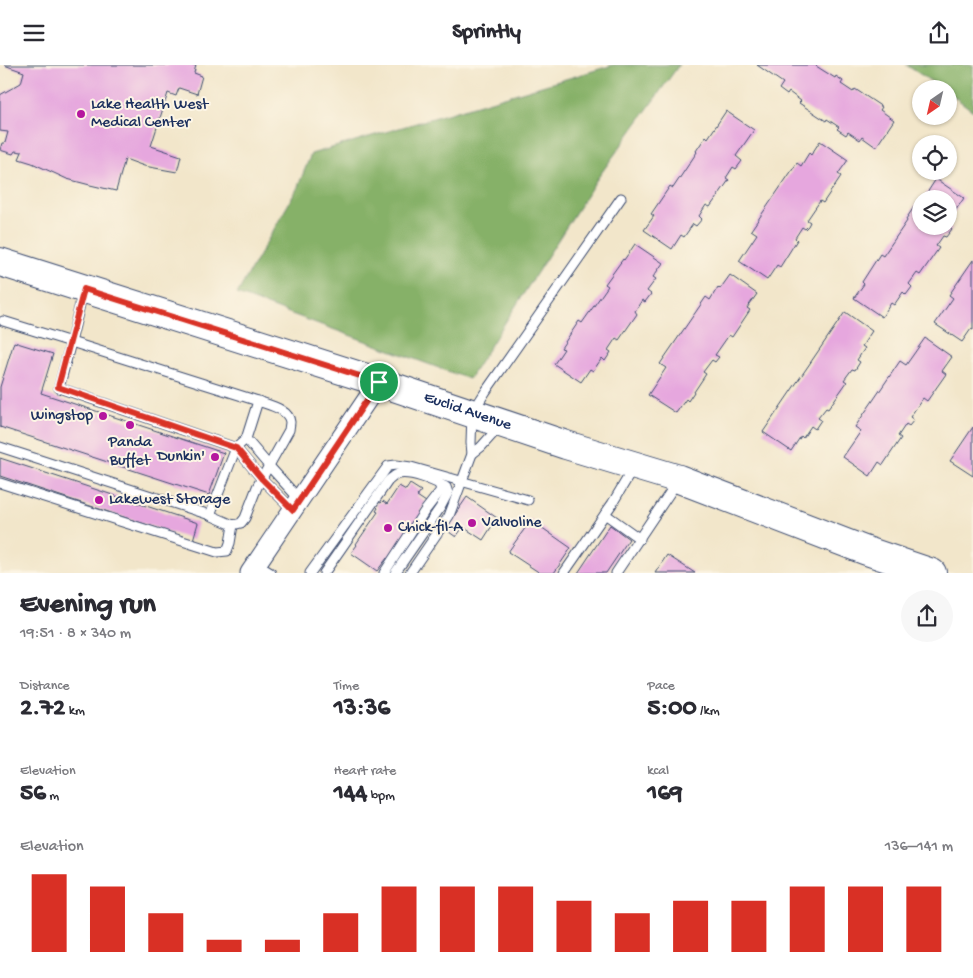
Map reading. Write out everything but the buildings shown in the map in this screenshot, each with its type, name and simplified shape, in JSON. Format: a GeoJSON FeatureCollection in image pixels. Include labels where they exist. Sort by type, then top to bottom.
{"type":"FeatureCollection","features":[{"type":"Feature","properties":{"kind":"main road","name":"Euclid Avenue"},"geometry":{"type":"LineString","coordinates":[[0,262],[379,382],[566,445],[679,479],[864,550],[932,573]]}},
{"type":"Feature","properties":{"kind":"street"},"geometry":{"type":"LineString","coordinates":[[259,570],[296,505],[379,382]]}},
{"type":"Feature","properties":{"kind":"lane"},"geometry":{"type":"LineString","coordinates":[[410,573],[450,516],[472,454],[472,413],[621,198]]}},
{"type":"Feature","properties":{"kind":"lane"},"geometry":{"type":"LineString","coordinates":[[84,289],[58,387],[236,448],[262,479],[296,505]]}},
{"type":"Feature","properties":{"kind":"lane"},"geometry":{"type":"LineString","coordinates":[[0,447],[210,515],[233,525],[242,523],[245,519],[253,496],[289,430],[290,423],[287,415],[280,410],[258,401],[71,342],[1,324]]}},
{"type":"Feature","properties":{"kind":"lane"},"geometry":{"type":"LineString","coordinates":[[210,515],[236,448],[246,439],[258,401]]}},
{"type":"Feature","properties":{"kind":"lane"},"geometry":{"type":"LineString","coordinates":[[472,454],[481,447],[502,423]]}},
{"type":"Feature","properties":{"kind":"lane"},"geometry":{"type":"LineString","coordinates":[[246,439],[270,467],[296,505]]}},
{"type":"Feature","properties":{"kind":"lane"},"geometry":{"type":"LineString","coordinates":[[564,573],[605,514],[635,465]]}},
{"type":"Feature","properties":{"kind":"lane"},"geometry":{"type":"LineString","coordinates":[[310,573],[388,466],[411,467],[528,500]]}},
{"type":"Feature","properties":{"kind":"lane"},"geometry":{"type":"LineString","coordinates":[[324,573],[388,481],[396,475],[405,473],[446,487],[448,493],[395,573]]}},
{"type":"Feature","properties":{"kind":"lane"},"geometry":{"type":"LineString","coordinates":[[384,573],[441,490],[433,473]]}},
{"type":"Feature","properties":{"kind":"lane"},"geometry":{"type":"LineString","coordinates":[[616,573],[679,479]]}},
{"type":"Feature","properties":{"kind":"lane"},"geometry":{"type":"LineString","coordinates":[[0,483],[217,552],[227,551],[233,525]]}},
{"type":"Feature","properties":{"kind":"lane"},"geometry":{"type":"LineString","coordinates":[[605,514],[640,539]]}},
{"type":"Feature","properties":{"kind":"green space"},"geometry":{"type":"Polygon","coordinates":[[[613,65],[679,65],[597,179],[469,379],[237,294],[297,189],[311,154],[613,65]]]}},
{"type":"Feature","properties":{"kind":"green space"},"geometry":{"type":"Polygon","coordinates":[[[906,65],[973,65],[973,111],[958,100],[958,80],[929,80],[906,65]]]}},
{"type":"Feature","properties":{"kind":"place","name":"Lake Health West Medical Center"},"geometry":{"type":"Point","coordinates":[81,114]}},
{"type":"Feature","properties":{"kind":"place","name":"Wingstop"},"geometry":{"type":"Point","coordinates":[103,416]}},
{"type":"Feature","properties":{"kind":"place","name":"Panda Buffet"},"geometry":{"type":"Point","coordinates":[130,425]}},
{"type":"Feature","properties":{"kind":"place","name":"Dunkin'"},"geometry":{"type":"Point","coordinates":[215,457]}},
{"type":"Feature","properties":{"kind":"place","name":"Lakewest Storage"},"geometry":{"type":"Point","coordinates":[99,500]}},
{"type":"Feature","properties":{"kind":"place","name":"Valvoline"},"geometry":{"type":"Point","coordinates":[472,523]}},
{"type":"Feature","properties":{"kind":"place","name":"Chick-fil-A"},"geometry":{"type":"Point","coordinates":[388,528]}},
{"type":"Feature","properties":{"kind":"route"},"geometry":{"type":"LineString","coordinates":[[84,289],[379,382],[293,510],[262,479],[236,448],[58,387],[84,289]]}}]}
